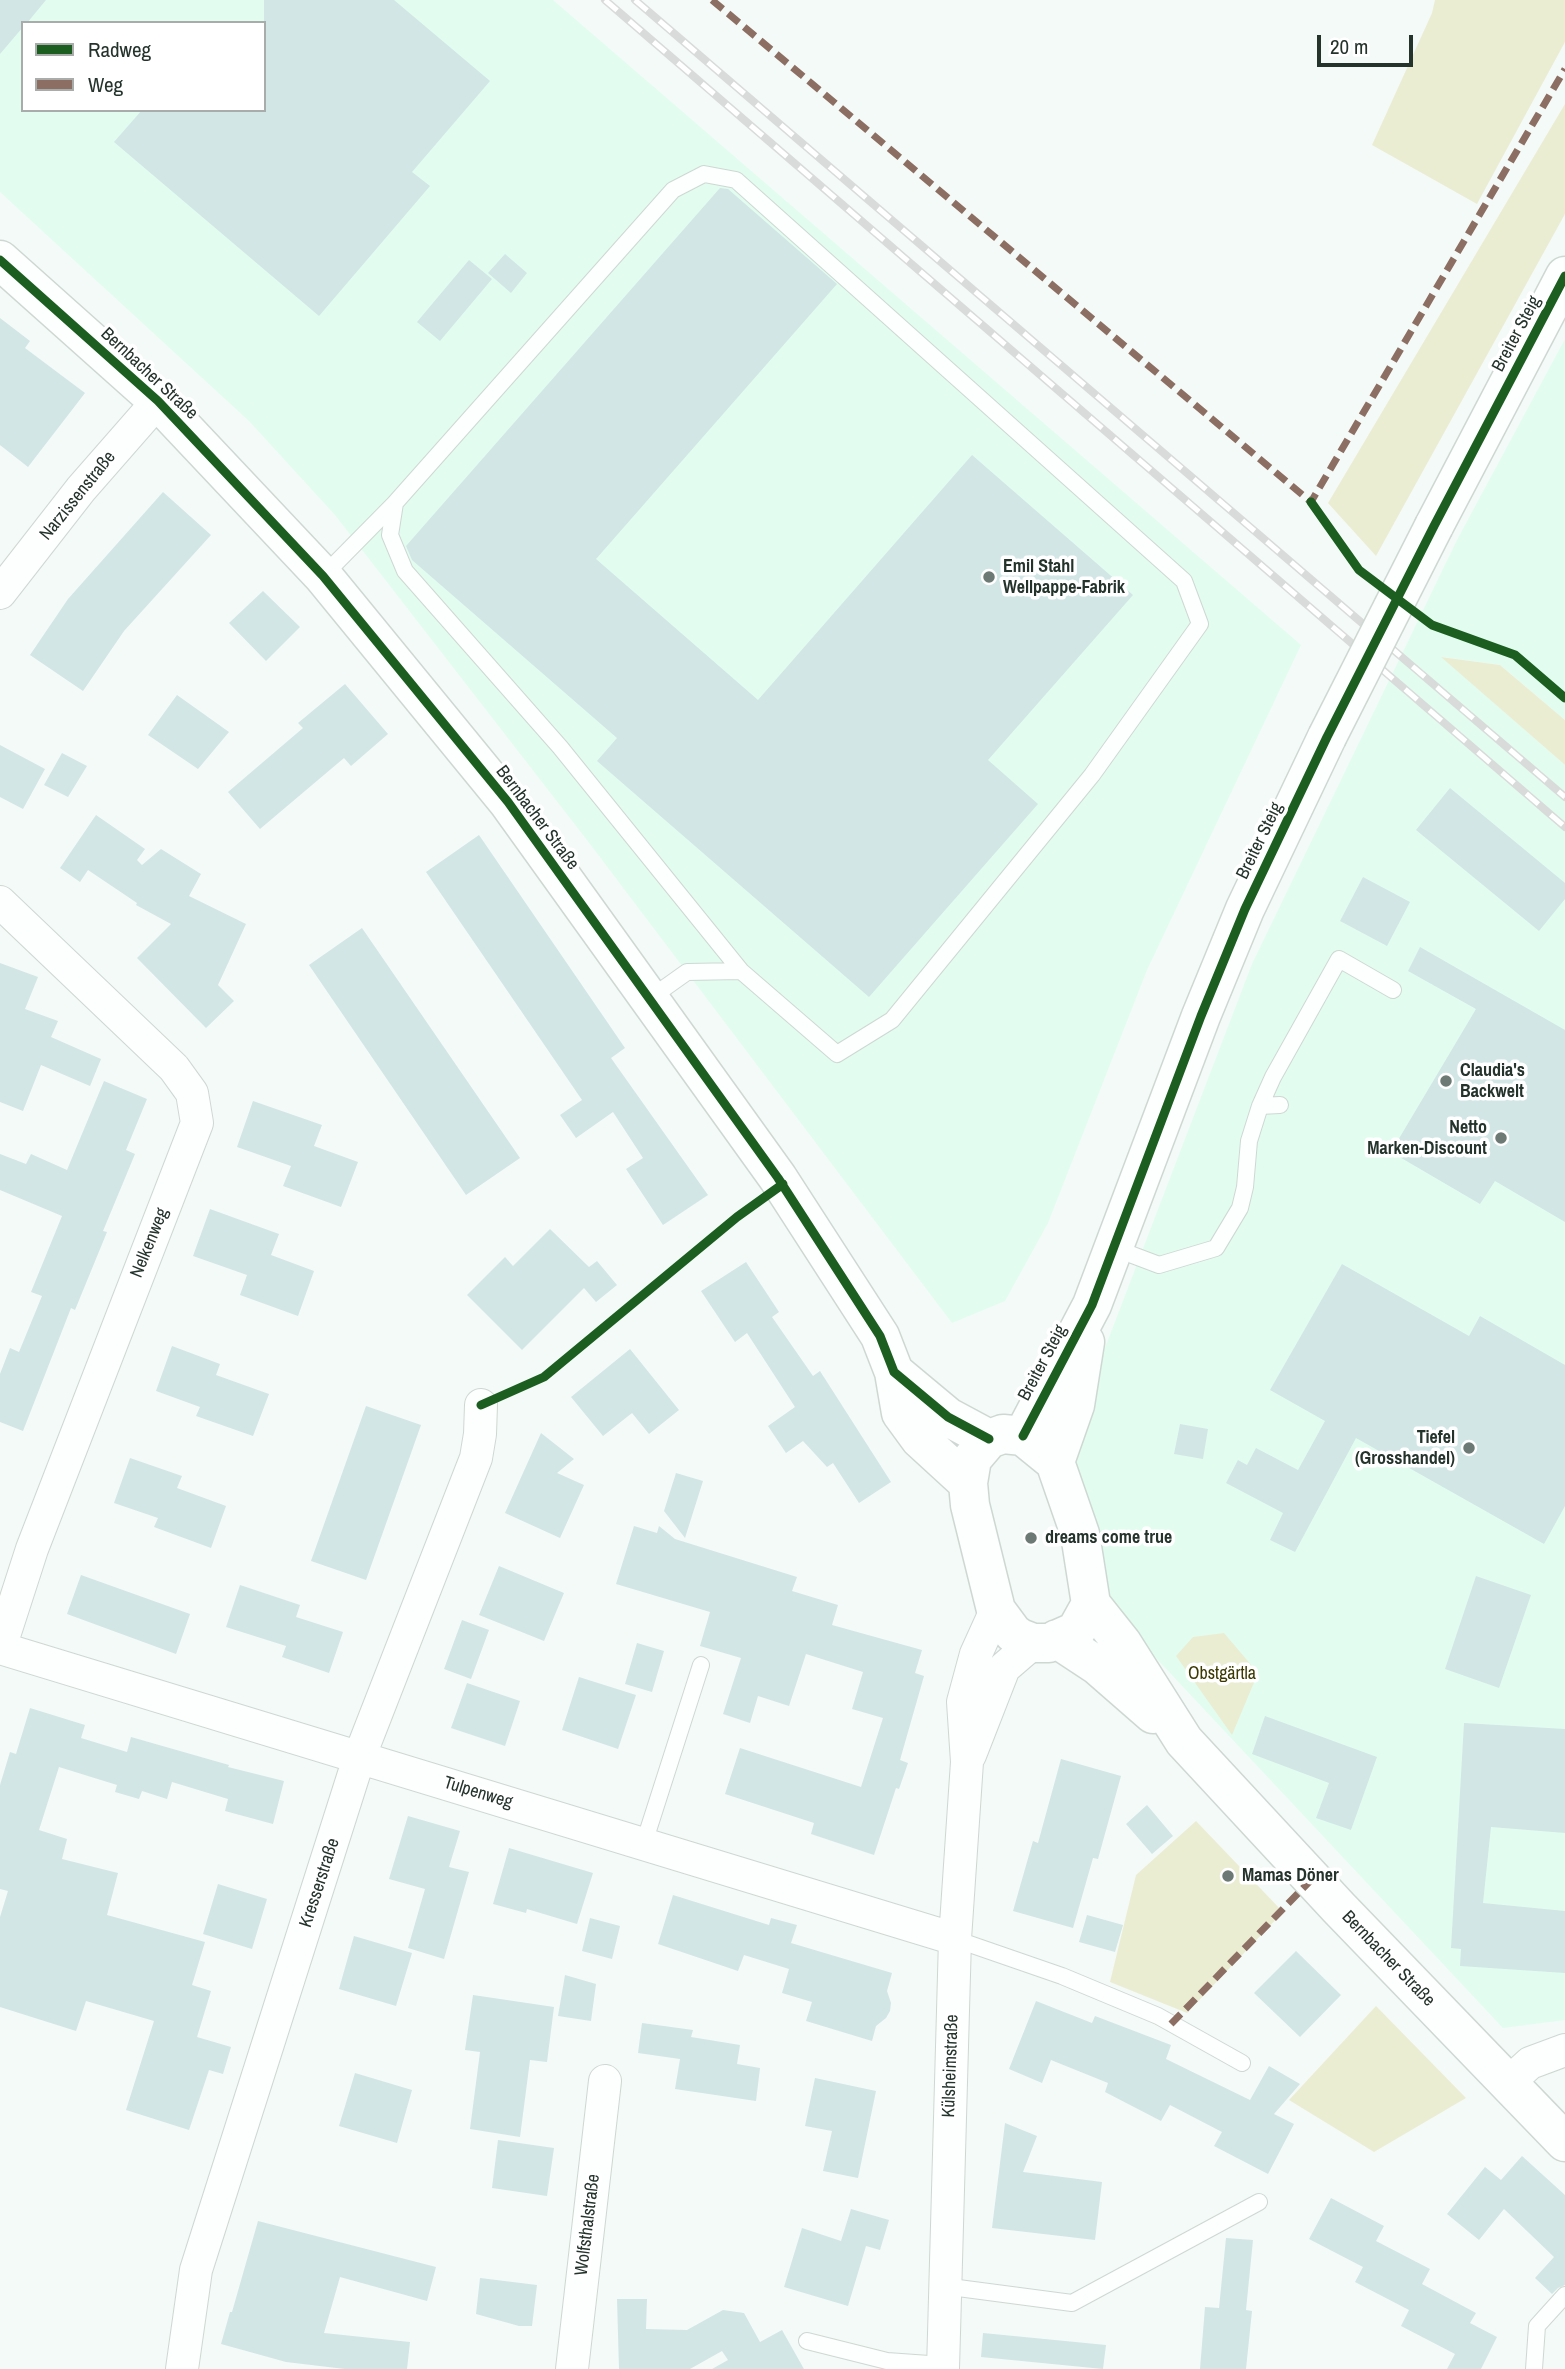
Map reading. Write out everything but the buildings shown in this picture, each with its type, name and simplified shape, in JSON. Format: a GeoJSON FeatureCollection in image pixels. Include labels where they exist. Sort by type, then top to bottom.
{"type":"FeatureCollection","features":[{"type":"Feature","properties":{"kind":"street","name":"Bernbacher Straße"},"geometry":{"type":"LineString","coordinates":[[0,260],[158,401],[323,576],[508,802],[778,1178],[880,1336],[894,1372],[948,1417],[1006,1437],[1055,1462]]}},
{"type":"Feature","properties":{"kind":"street","name":"Breiter Steig"},"geometry":{"type":"LineString","coordinates":[[968,1483],[972,1459],[1006,1437],[1091,1305],[1201,1016],[1245,909],[1327,737],[1565,276]]}},
{"type":"Feature","properties":{"kind":"street","name":"Narzissenstraße"},"geometry":{"type":"LineString","coordinates":[[0,593],[81,489],[158,401]]}},
{"type":"Feature","properties":{"kind":"street","name":"Nelkenweg"},"geometry":{"type":"LineString","coordinates":[[0,902],[88,983],[174,1068],[192,1093],[197,1124],[36,1537],[0,1648]]}},
{"type":"Feature","properties":{"kind":"street"},"geometry":{"type":"LineString","coordinates":[[1045,1641],[1076,1631],[1091,1604],[1080,1534],[1055,1462],[1075,1405],[1091,1305]]}},
{"type":"Feature","properties":{"kind":"street"},"geometry":{"type":"LineString","coordinates":[[894,1372],[901,1413],[920,1439],[968,1483],[970,1505],[996,1610],[1013,1633],[1045,1641],[1098,1666],[1184,1741]]}},
{"type":"Feature","properties":{"kind":"street","name":"Kresserstraße"},"geometry":{"type":"LineString","coordinates":[[182,2369],[196,2270],[359,1758],[476,1458],[481,1405]]}},
{"type":"Feature","properties":{"kind":"street","name":"Bernbacher Straße"},"geometry":{"type":"LineString","coordinates":[[1091,1604],[1122,1643],[1184,1741],[1565,2142]]}},
{"type":"Feature","properties":{"kind":"street","name":"Külsheimstraße"},"geometry":{"type":"LineString","coordinates":[[943,2367],[943,2286],[955,1939],[967,1762],[963,1702],[976,1654],[996,1610]]}},
{"type":"Feature","properties":{"kind":"street","name":"Külsheimstraße"},"geometry":{"type":"LineString","coordinates":[[967,1762],[1004,1668],[1045,1641]]}},
{"type":"Feature","properties":{"kind":"street","name":"Tulpenweg"},"geometry":{"type":"LineString","coordinates":[[0,1648],[955,1939]]}},
{"type":"Feature","properties":{"kind":"street"},"geometry":{"type":"LineString","coordinates":[[1507,2084],[1530,2063],[1565,2050]]}},
{"type":"Feature","properties":{"kind":"street","name":"Wolfsthalstraße"},"geometry":{"type":"LineString","coordinates":[[572,2369],[605,2081]]}},
{"type":"Feature","properties":{"kind":"lane"},"geometry":{"type":"LineString","coordinates":[[323,576],[395,503],[673,190],[704,174],[736,180],[1184,581],[1200,624],[1092,775],[892,1020],[837,1054],[741,971],[560,747],[405,570],[390,535],[395,503]]}},
{"type":"Feature","properties":{"kind":"lane"},"geometry":{"type":"LineString","coordinates":[[1114,1248],[1159,1265],[1216,1248],[1240,1208],[1245,1187],[1249,1141],[1260,1105],[1339,959],[1393,990]]}},
{"type":"Feature","properties":{"kind":"lane"},"geometry":{"type":"LineString","coordinates":[[649,999],[687,972],[741,971]]}},
{"type":"Feature","properties":{"kind":"lane"},"geometry":{"type":"LineString","coordinates":[[1260,1105],[1280,1105]]}},
{"type":"Feature","properties":{"kind":"lane"},"geometry":{"type":"LineString","coordinates":[[644,1843],[701,1665]]}},
{"type":"Feature","properties":{"kind":"lane"},"geometry":{"type":"LineString","coordinates":[[955,1939],[1062,1976],[1158,2016],[1242,2063]]}},
{"type":"Feature","properties":{"kind":"lane"},"geometry":{"type":"LineString","coordinates":[[943,2286],[1072,2304],[1259,2202]]}},
{"type":"Feature","properties":{"kind":"lane"},"geometry":{"type":"LineString","coordinates":[[1534,2369],[1537,2326],[1565,2295]]}},
{"type":"Feature","properties":{"kind":"lane"},"geometry":{"type":"LineString","coordinates":[[807,2341],[887,2361],[943,2367]]}},
{"type":"Feature","properties":{"kind":"shaded area"},"geometry":{"type":"Polygon","coordinates":[[[0,0],[553,0],[1301,645],[1147,970],[1048,1223],[1005,1301],[952,1323],[590,844],[335,515],[249,421],[0,192],[0,0]]]}},
{"type":"Feature","properties":{"kind":"shaded area"},"geometry":{"type":"Polygon","coordinates":[[[1565,339],[1565,720],[1500,665],[1442,657],[1565,765],[1565,2020],[1503,2028],[1140,1641],[1110,1600],[1067,1447],[1252,964],[1457,540],[1565,339]]]}},
{"type":"Feature","properties":{"kind":"green space"},"geometry":{"type":"Polygon","coordinates":[[[1435,0],[1565,0],[1565,42],[1477,204],[1372,145],[1432,13],[1435,0]]]}},
{"type":"Feature","properties":{"kind":"green space"},"geometry":{"type":"Polygon","coordinates":[[[1565,104],[1565,214],[1376,556],[1328,503],[1565,104]]]}},
{"type":"Feature","properties":{"kind":"green space"},"geometry":{"type":"Polygon","coordinates":[[[1441,657],[1500,665],[1565,720],[1565,765],[1441,657]]]}},
{"type":"Feature","properties":{"kind":"green space","name":"Obstgärtla"},"geometry":{"type":"Polygon","coordinates":[[[1224,1633],[1258,1673],[1232,1735],[1176,1656],[1193,1637],[1224,1633]]]}},
{"type":"Feature","properties":{"kind":"green space"},"geometry":{"type":"Polygon","coordinates":[[[1196,1821],[1283,1912],[1187,2013],[1110,1982],[1136,1875],[1196,1821]]]}},
{"type":"Feature","properties":{"kind":"green space"},"geometry":{"type":"Polygon","coordinates":[[[1376,2006],[1466,2098],[1374,2152],[1289,2100],[1376,2006]]]}},
{"type":"Feature","properties":{"kind":"railway"},"geometry":{"type":"LineString","coordinates":[[605,0],[1565,827]]}},
{"type":"Feature","properties":{"kind":"railway"},"geometry":{"type":"LineString","coordinates":[[635,0],[1565,797]]}},
{"type":"Feature","properties":{"kind":"marked path"},"geometry":{"type":"LineString","coordinates":[[712,0],[1311,502],[1565,69]]}},
{"type":"Feature","properties":{"kind":"marked path"},"geometry":{"type":"LineString","coordinates":[[1171,2024],[1312,1879]]}},
{"type":"Feature","properties":{"kind":"cycle path"},"geometry":{"type":"LineString","coordinates":[[0,260],[158,401],[323,576],[508,802],[778,1178],[880,1336],[894,1372],[948,1417],[989,1439]]}},
{"type":"Feature","properties":{"kind":"cycle path"},"geometry":{"type":"LineString","coordinates":[[1023,1436],[1092,1305],[1201,1016],[1245,909],[1327,737],[1565,276]]}},
{"type":"Feature","properties":{"kind":"cycle path"},"geometry":{"type":"LineString","coordinates":[[1311,502],[1359,570],[1432,625],[1515,655],[1565,698]]}},
{"type":"Feature","properties":{"kind":"cycle path"},"geometry":{"type":"LineString","coordinates":[[481,1405],[544,1377],[737,1217],[783,1184]]}},
{"type":"Feature","properties":{"kind":"place","name":"Emil Stahl Wellpappe-Fabrik"},"geometry":{"type":"Point","coordinates":[989,577]}},
{"type":"Feature","properties":{"kind":"place","name":"Claudia's Backwelt"},"geometry":{"type":"Point","coordinates":[1446,1081]}},
{"type":"Feature","properties":{"kind":"place","name":"Netto Marken-Discount"},"geometry":{"type":"Point","coordinates":[1501,1138]}},
{"type":"Feature","properties":{"kind":"place","name":"Tiefel (Grosshandel)"},"geometry":{"type":"Point","coordinates":[1469,1448]}},
{"type":"Feature","properties":{"kind":"place","name":"dreams come true"},"geometry":{"type":"Point","coordinates":[1031,1538]}},
{"type":"Feature","properties":{"kind":"place","name":"Mamas Döner"},"geometry":{"type":"Point","coordinates":[1228,1876]}}]}
